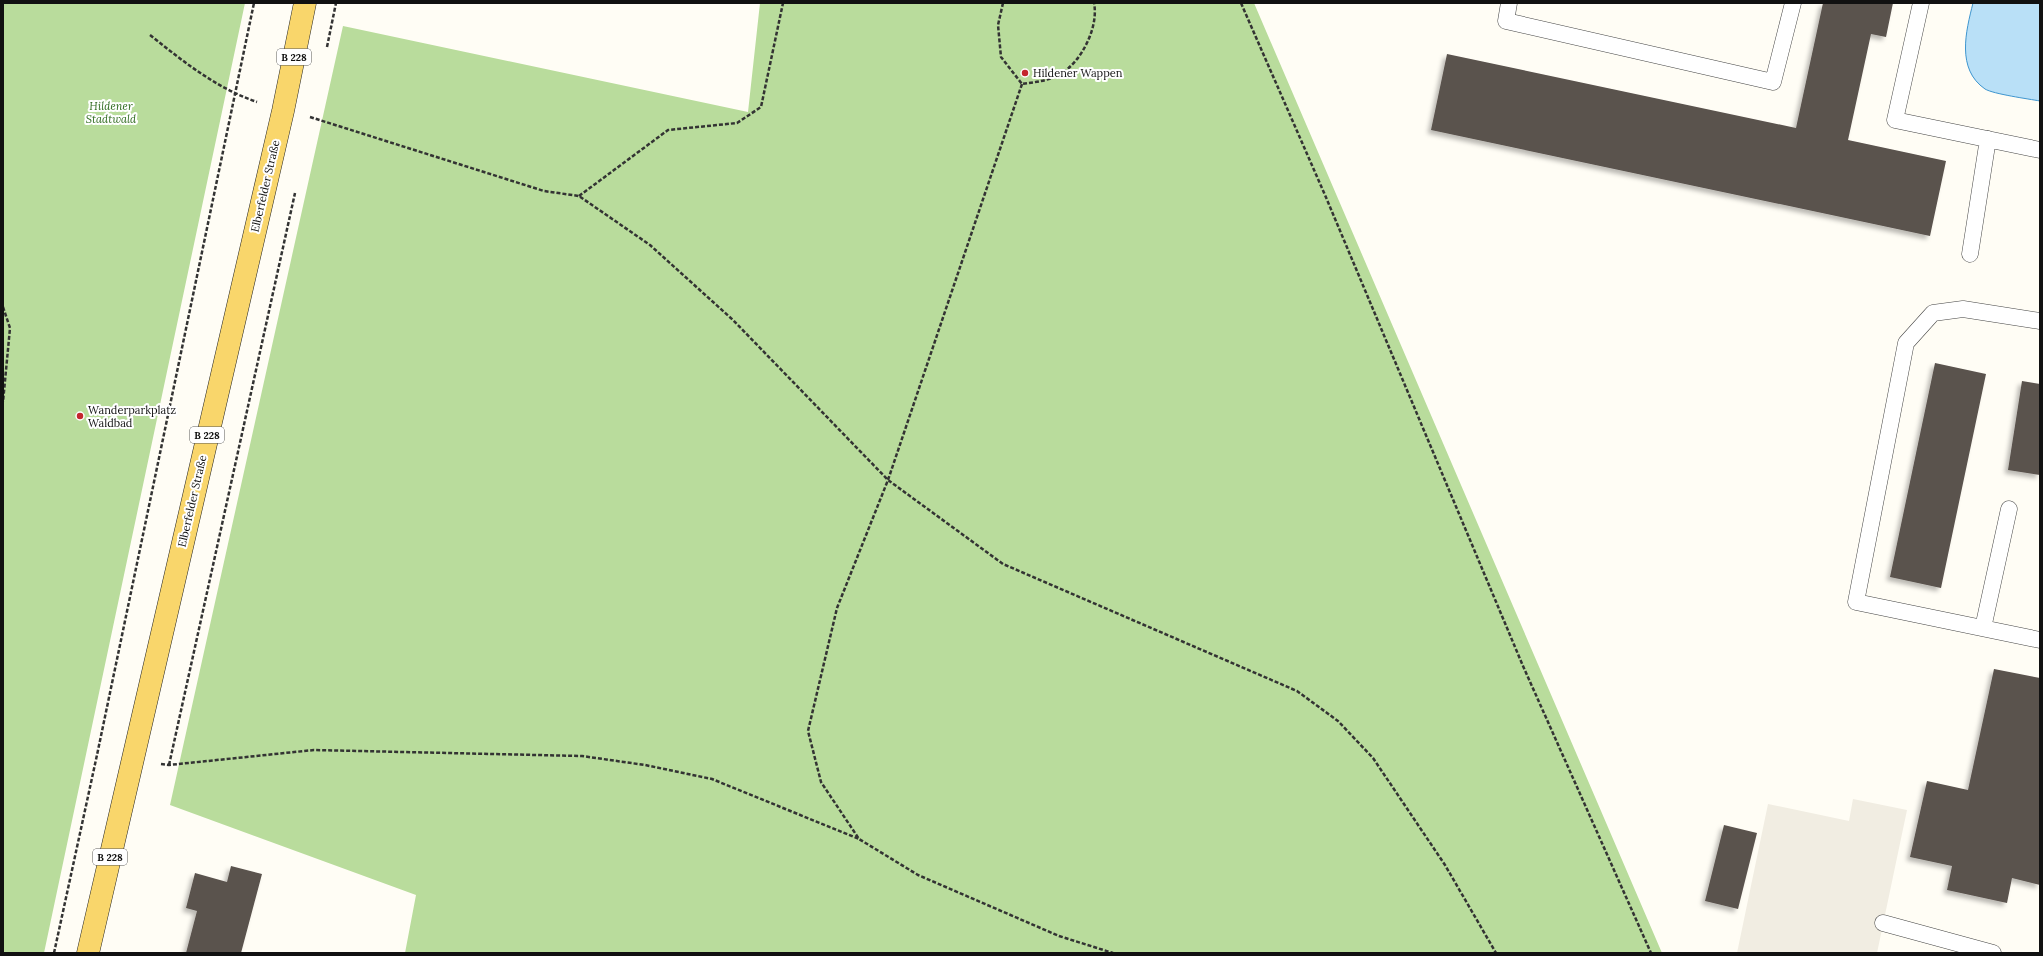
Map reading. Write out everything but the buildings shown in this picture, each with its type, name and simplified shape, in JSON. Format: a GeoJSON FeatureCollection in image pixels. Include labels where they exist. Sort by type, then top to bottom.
{"type":"FeatureCollection","features":[{"type":"Feature","properties":{"kind":"main road","name":"Elberfelder Straße"},"geometry":{"type":"LineString","coordinates":[[88,953],[283,111],[305,3]]}},
{"type":"Feature","properties":{"kind":"lane"},"geometry":{"type":"LineString","coordinates":[[1509,3],[1506,21],[1773,82],[1792,3]]}},
{"type":"Feature","properties":{"kind":"lane"},"geometry":{"type":"LineString","coordinates":[[1921,3],[1895,120],[2040,150]]}},
{"type":"Feature","properties":{"kind":"lane"},"geometry":{"type":"LineString","coordinates":[[1970,254],[1988,139]]}},
{"type":"Feature","properties":{"kind":"lane"},"geometry":{"type":"LineString","coordinates":[[2040,321],[1963,308],[1933,314],[1906,343],[1856,602],[2040,640]]}},
{"type":"Feature","properties":{"kind":"lane"},"geometry":{"type":"LineString","coordinates":[[1983,628],[2009,509]]}},
{"type":"Feature","properties":{"kind":"lane"},"geometry":{"type":"LineString","coordinates":[[1883,923],[1993,953]]}},
{"type":"Feature","properties":{"kind":"path"},"geometry":{"type":"LineString","coordinates":[[54,953],[97,755],[254,3]]}},
{"type":"Feature","properties":{"kind":"path"},"geometry":{"type":"LineString","coordinates":[[579,196],[668,130],[737,123],[761,108],[783,3]]}},
{"type":"Feature","properties":{"kind":"path"},"geometry":{"type":"LineString","coordinates":[[1003,3],[998,24],[1001,57],[1022,84]]}},
{"type":"Feature","properties":{"kind":"path"},"geometry":{"type":"LineString","coordinates":[[1022,84],[1038,82],[1061,74],[1082,53],[1094,25],[1094,3]]}},
{"type":"Feature","properties":{"kind":"path"},"geometry":{"type":"LineString","coordinates":[[1241,3],[1325,196],[1523,666],[1651,953]]}},
{"type":"Feature","properties":{"kind":"path"},"geometry":{"type":"LineString","coordinates":[[150,35],[197,72],[235,94],[283,111]]}},
{"type":"Feature","properties":{"kind":"path"},"geometry":{"type":"LineString","coordinates":[[859,839],[820,782],[808,731],[837,608],[888,480],[1022,84]]}},
{"type":"Feature","properties":{"kind":"path"},"geometry":{"type":"LineString","coordinates":[[310,125],[312,117],[544,191],[579,196],[650,245],[733,320],[888,480],[1003,564],[1297,690],[1338,721],[1373,758],[1446,865],[1496,953]]}},
{"type":"Feature","properties":{"kind":"path"},"geometry":{"type":"LineString","coordinates":[[296,188],[169,765],[314,750],[582,756],[646,765],[712,778],[859,839],[918,875],[1059,936],[1113,953]]}},
{"type":"Feature","properties":{"kind":"path"},"geometry":{"type":"LineString","coordinates":[[3,307],[10,328],[3,402]]}},
{"type":"Feature","properties":{"kind":"green space","name":"Hildener Stadtwald"},"geometry":{"type":"Polygon","coordinates":[[[3,3],[245,3],[44,953],[3,953],[3,3]]]}},
{"type":"Feature","properties":{"kind":"green space"},"geometry":{"type":"Polygon","coordinates":[[[760,3],[1254,3],[1662,953],[405,953],[416,895],[170,805],[343,26],[748,112],[760,3]]]}},
{"type":"Feature","properties":{"kind":"shaded area"},"geometry":{"type":"Polygon","coordinates":[[[1853,799],[1907,810],[1877,953],[1737,953],[1768,804],[1849,821],[1853,799]]]}},
{"type":"Feature","properties":{"kind":"water"},"geometry":{"type":"Polygon","coordinates":[[[1973,3],[2040,3],[2040,101],[1989,91],[1976,81],[1970,71],[1966,49],[1966,37],[1973,3]]]}},
{"type":"Feature","properties":{"kind":"place","name":"Hildener Wappen"},"geometry":{"type":"Point","coordinates":[1025,73]}},
{"type":"Feature","properties":{"kind":"place","name":"Wanderparkplatz Waldbad"},"geometry":{"type":"Point","coordinates":[80,416]}}]}
